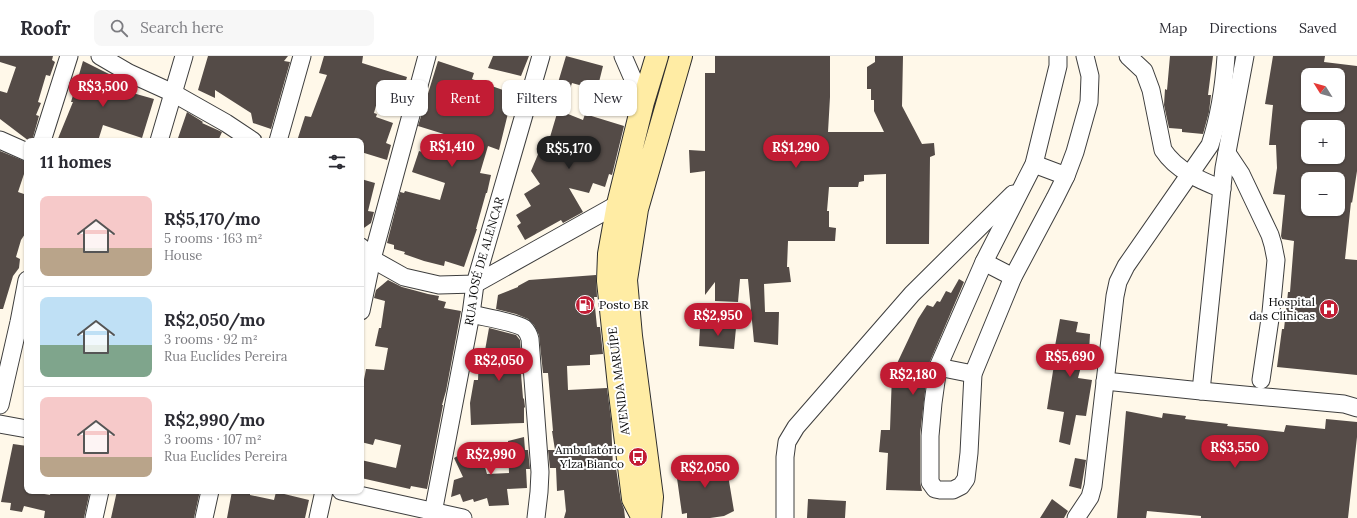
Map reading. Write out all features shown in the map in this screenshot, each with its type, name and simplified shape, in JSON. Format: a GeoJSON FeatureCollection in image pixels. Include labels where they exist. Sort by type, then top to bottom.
{"type":"FeatureCollection","features":[{"type":"Feature","properties":{"kind":"main road","name":"AVENIDA MARUÍPE"},"geometry":{"type":"LineString","coordinates":[[643,518],[633,499],[608,282],[609,254],[618,204],[643,102],[657,56]]}},
{"type":"Feature","properties":{"kind":"main road","name":"AVENIDA MARUÍPE"},"geometry":{"type":"LineString","coordinates":[[650,518],[652,497],[632,344],[626,280],[637,209],[680,56]]}},
{"type":"Feature","properties":{"kind":"street"},"geometry":{"type":"LineString","coordinates":[[43,138],[69,56]]}},
{"type":"Feature","properties":{"kind":"street"},"geometry":{"type":"LineString","coordinates":[[100,56],[129,73],[173,93],[226,123],[248,138]]}},
{"type":"Feature","properties":{"kind":"street"},"geometry":{"type":"LineString","coordinates":[[160,138],[184,56]]}},
{"type":"Feature","properties":{"kind":"street"},"geometry":{"type":"LineString","coordinates":[[279,138],[302,56]]}},
{"type":"Feature","properties":{"kind":"street"},"geometry":{"type":"LineString","coordinates":[[364,276],[366,253],[426,56]]}},
{"type":"Feature","properties":{"kind":"street","name":"RUA JOSÉ DE ALENCAR"},"geometry":{"type":"LineString","coordinates":[[433,515],[471,314],[475,284],[541,56]]}},
{"type":"Feature","properties":{"kind":"street"},"geometry":{"type":"LineString","coordinates":[[622,56],[643,102]]}},
{"type":"Feature","properties":{"kind":"street"},"geometry":{"type":"LineString","coordinates":[[1058,56],[1058,66],[1034,164],[984,262],[938,367],[931,429],[930,482],[935,488],[940,490],[953,490],[961,486],[966,479],[969,453],[973,374],[1013,277],[1066,176],[1075,152],[1089,102],[1090,76],[1085,56]]}},
{"type":"Feature","properties":{"kind":"street"},"geometry":{"type":"LineString","coordinates":[[1128,56],[1144,71],[1151,90],[1163,150],[1168,158],[1176,166],[1190,175],[1222,189]]}},
{"type":"Feature","properties":{"kind":"street"},"geometry":{"type":"LineString","coordinates":[[1076,518],[1090,497],[1093,486],[1115,296],[1118,282],[1126,266],[1210,144],[1217,124],[1223,92],[1226,56]]}},
{"type":"Feature","properties":{"kind":"street"},"geometry":{"type":"LineString","coordinates":[[1201,391],[1222,189],[1244,56]]}},
{"type":"Feature","properties":{"kind":"street"},"geometry":{"type":"LineString","coordinates":[[0,140],[24,151]]}},
{"type":"Feature","properties":{"kind":"street"},"geometry":{"type":"LineString","coordinates":[[1227,153],[1241,174],[1270,235],[1276,260],[1271,312],[1261,380]]}},
{"type":"Feature","properties":{"kind":"street"},"geometry":{"type":"LineString","coordinates":[[1034,164],[1066,176]]}},
{"type":"Feature","properties":{"kind":"street"},"geometry":{"type":"LineString","coordinates":[[785,518],[785,457],[787,442],[796,427],[912,294],[1023,184]]}},
{"type":"Feature","properties":{"kind":"street"},"geometry":{"type":"LineString","coordinates":[[366,253],[404,277],[439,285],[475,284],[618,204]]}},
{"type":"Feature","properties":{"kind":"street"},"geometry":{"type":"LineString","coordinates":[[984,262],[1013,277]]}},
{"type":"Feature","properties":{"kind":"street"},"geometry":{"type":"LineString","coordinates":[[0,405],[24,296]]}},
{"type":"Feature","properties":{"kind":"street"},"geometry":{"type":"LineString","coordinates":[[471,314],[519,326],[526,331],[530,339],[540,472],[536,518]]}},
{"type":"Feature","properties":{"kind":"street"},"geometry":{"type":"LineString","coordinates":[[938,367],[973,374]]}},
{"type":"Feature","properties":{"kind":"street"},"geometry":{"type":"LineString","coordinates":[[1105,381],[1344,404],[1357,408]]}},
{"type":"Feature","properties":{"kind":"street"},"geometry":{"type":"LineString","coordinates":[[0,424],[24,428]]}},
{"type":"Feature","properties":{"kind":"street"},"geometry":{"type":"LineString","coordinates":[[94,518],[99,494]]}},
{"type":"Feature","properties":{"kind":"street"},"geometry":{"type":"LineString","coordinates":[[204,518],[209,494]]}},
{"type":"Feature","properties":{"kind":"street"},"geometry":{"type":"LineString","coordinates":[[318,518],[323,494]]}},
{"type":"Feature","properties":{"kind":"street"},"geometry":{"type":"LineString","coordinates":[[352,494],[433,515],[462,518]]}},
{"type":"Feature","properties":{"kind":"building"},"geometry":{"type":"Polygon","coordinates":[[[0,56],[53,56],[52,60],[55,62],[50,76],[46,75],[38,102],[41,103],[36,115],[39,116],[33,138],[25,138],[0,119],[0,91],[7,93],[16,67],[0,62],[0,56]]]}},
{"type":"Feature","properties":{"kind":"building"},"geometry":{"type":"Polygon","coordinates":[[[208,56],[288,56],[284,61],[290,62],[271,129],[253,123],[251,113],[215,90],[215,98],[198,90],[208,56]]]}},
{"type":"Feature","properties":{"kind":"building"},"geometry":{"type":"Polygon","coordinates":[[[324,56],[363,56],[362,63],[407,77],[406,80],[376,80],[376,106],[374,113],[376,114],[376,117],[393,123],[386,143],[391,145],[387,160],[364,153],[364,138],[298,138],[305,116],[311,117],[327,75],[319,73],[324,56]]]}},
{"type":"Feature","properties":{"kind":"building"},"geometry":{"type":"Polygon","coordinates":[[[493,56],[529,56],[521,76],[488,68],[493,56]]]}},
{"type":"Feature","properties":{"kind":"building"},"geometry":{"type":"Polygon","coordinates":[[[566,56],[603,66],[600,80],[579,80],[579,85],[572,83],[571,86],[571,80],[559,80],[566,56]]]}},
{"type":"Feature","properties":{"kind":"building"},"geometry":{"type":"Polygon","coordinates":[[[715,56],[830,56],[828,132],[884,132],[874,111],[874,100],[871,100],[871,89],[867,89],[867,67],[875,62],[875,56],[903,56],[902,106],[922,144],[934,143],[935,155],[930,157],[929,244],[886,244],[886,174],[864,175],[864,181],[859,182],[858,187],[829,187],[827,211],[829,211],[829,227],[836,228],[835,241],[788,241],[787,267],[789,267],[791,282],[764,284],[765,312],[779,312],[778,345],[754,342],[748,279],[740,279],[738,302],[715,301],[715,282],[705,295],[705,171],[690,173],[689,150],[705,151],[705,73],[715,73],[715,56]]]}},
{"type":"Feature","properties":{"kind":"building"},"geometry":{"type":"Polygon","coordinates":[[[1170,56],[1213,56],[1208,95],[1211,95],[1209,112],[1203,134],[1182,132],[1182,129],[1169,128],[1164,105],[1170,56]]]}},
{"type":"Feature","properties":{"kind":"building"},"geometry":{"type":"Polygon","coordinates":[[[1273,56],[1325,56],[1324,62],[1357,66],[1357,171],[1352,203],[1351,202],[1345,259],[1357,260],[1357,375],[1277,367],[1282,329],[1284,329],[1288,292],[1290,292],[1294,241],[1282,239],[1281,236],[1285,195],[1273,194],[1277,168],[1276,145],[1269,145],[1273,105],[1265,104],[1273,56]]]}},
{"type":"Feature","properties":{"kind":"building"},"geometry":{"type":"Polygon","coordinates":[[[83,61],[111,75],[108,81],[117,84],[115,88],[154,99],[142,138],[103,125],[99,138],[58,138],[73,102],[71,102],[83,61]]]}},
{"type":"Feature","properties":{"kind":"building"},"geometry":{"type":"Polygon","coordinates":[[[438,61],[474,73],[472,79],[475,80],[436,80],[436,116],[494,116],[494,87],[502,90],[502,116],[507,116],[499,150],[488,146],[480,173],[491,175],[477,229],[464,267],[445,261],[444,266],[424,261],[404,254],[405,252],[394,249],[394,245],[387,243],[400,192],[404,193],[405,191],[440,200],[445,183],[412,172],[419,151],[439,157],[447,135],[418,126],[421,116],[428,116],[428,94],[438,61]]]}},
{"type":"Feature","properties":{"kind":"building"},"geometry":{"type":"Polygon","coordinates":[[[187,112],[203,122],[202,123],[222,132],[219,138],[178,138],[187,112]]]}},
{"type":"Feature","properties":{"kind":"building"},"geometry":{"type":"Polygon","coordinates":[[[571,115],[583,120],[584,116],[592,116],[624,126],[612,175],[609,174],[605,187],[593,183],[589,193],[569,188],[583,212],[563,223],[561,220],[525,240],[517,226],[521,223],[516,215],[531,206],[524,194],[540,184],[531,171],[539,152],[545,154],[556,116],[571,115]]]}},
{"type":"Feature","properties":{"kind":"building"},"geometry":{"type":"Polygon","coordinates":[[[0,151],[24,161],[24,174],[18,192],[24,194],[24,236],[21,240],[16,257],[20,259],[19,268],[13,276],[3,309],[0,309],[0,151]]]}},
{"type":"Feature","properties":{"kind":"building"},"geometry":{"type":"Polygon","coordinates":[[[364,180],[375,183],[368,211],[374,212],[371,223],[364,228],[364,180]]]}},
{"type":"Feature","properties":{"kind":"building"},"geometry":{"type":"Polygon","coordinates":[[[596,275],[597,297],[594,297],[597,327],[600,327],[603,354],[590,355],[590,365],[567,366],[568,390],[607,388],[611,419],[613,468],[616,468],[625,518],[564,518],[566,511],[564,490],[557,491],[556,468],[550,468],[548,450],[555,450],[552,431],[548,373],[543,373],[539,335],[534,325],[528,319],[496,309],[498,295],[518,287],[529,280],[596,275]]]}},
{"type":"Feature","properties":{"kind":"building"},"geometry":{"type":"Polygon","coordinates":[[[959,279],[964,282],[928,366],[920,435],[920,482],[922,491],[886,490],[888,453],[879,452],[881,430],[890,430],[892,374],[918,319],[927,305],[933,307],[937,301],[940,302],[946,291],[951,293],[959,279]]]}},
{"type":"Feature","properties":{"kind":"building"},"geometry":{"type":"Polygon","coordinates":[[[388,280],[402,287],[439,296],[438,300],[446,302],[444,308],[461,311],[427,489],[411,486],[410,489],[364,479],[364,461],[396,468],[401,445],[375,439],[373,445],[364,443],[364,379],[366,369],[384,370],[388,348],[375,346],[379,328],[381,328],[385,301],[374,298],[376,290],[388,280]]]}},
{"type":"Feature","properties":{"kind":"building"},"geometry":{"type":"Polygon","coordinates":[[[1060,319],[1078,322],[1076,332],[1090,334],[1089,352],[1085,351],[1078,378],[1092,380],[1086,416],[1076,415],[1070,445],[1059,442],[1064,412],[1047,409],[1060,319]]]}},
{"type":"Feature","properties":{"kind":"building"},"geometry":{"type":"Polygon","coordinates":[[[715,326],[736,328],[734,349],[699,346],[700,327],[715,328],[715,326]]]}},
{"type":"Feature","properties":{"kind":"building"},"geometry":{"type":"Polygon","coordinates":[[[489,328],[516,335],[520,340],[523,374],[521,374],[525,407],[524,423],[471,425],[470,403],[474,380],[478,380],[479,355],[484,356],[489,328]]]}},
{"type":"Feature","properties":{"kind":"building"},"geometry":{"type":"Polygon","coordinates":[[[1126,411],[1162,418],[1163,413],[1186,416],[1185,419],[1228,424],[1227,426],[1284,432],[1286,425],[1325,429],[1326,419],[1357,422],[1357,437],[1348,518],[1201,518],[1201,516],[1147,511],[1146,518],[1117,518],[1126,411]]]}},
{"type":"Feature","properties":{"kind":"building"},"geometry":{"type":"Polygon","coordinates":[[[524,437],[525,450],[528,450],[530,469],[526,469],[527,488],[507,489],[509,505],[489,506],[487,498],[474,502],[473,499],[463,502],[460,494],[451,497],[454,480],[463,477],[454,458],[472,448],[479,447],[487,474],[509,473],[508,441],[524,437]]]}},
{"type":"Feature","properties":{"kind":"building"},"geometry":{"type":"Polygon","coordinates":[[[13,444],[24,446],[24,494],[89,494],[84,518],[44,518],[45,511],[24,506],[22,512],[10,510],[11,503],[1,502],[13,444]]]}},
{"type":"Feature","properties":{"kind":"building"},"geometry":{"type":"Polygon","coordinates":[[[725,457],[734,511],[724,516],[710,518],[687,518],[687,513],[682,514],[676,471],[685,470],[684,464],[725,457]]]}},
{"type":"Feature","properties":{"kind":"building"},"geometry":{"type":"Polygon","coordinates":[[[1075,458],[1086,460],[1081,489],[1069,486],[1075,458]]]}},
{"type":"Feature","properties":{"kind":"building"},"geometry":{"type":"Polygon","coordinates":[[[116,494],[199,494],[194,518],[111,518],[116,494]]]}},
{"type":"Feature","properties":{"kind":"building"},"geometry":{"type":"Polygon","coordinates":[[[231,494],[250,494],[274,500],[276,494],[284,494],[309,500],[305,518],[227,518],[231,494]]]}},
{"type":"Feature","properties":{"kind":"building"},"geometry":{"type":"Polygon","coordinates":[[[808,499],[846,501],[845,518],[807,518],[808,499]]]}},
{"type":"Feature","properties":{"kind":"building"},"geometry":{"type":"Polygon","coordinates":[[[1052,499],[1068,511],[1064,518],[1040,518],[1052,499]]]}},
{"type":"Feature","properties":{"kind":"place","name":"Posto BR"},"geometry":{"type":"Point","coordinates":[585,305]}},
{"type":"Feature","properties":{"kind":"place","name":"Hospital das Clínicas"},"geometry":{"type":"Point","coordinates":[1329,309]}},
{"type":"Feature","properties":{"kind":"place","name":"Ambulatório Ylza Bianco"},"geometry":{"type":"Point","coordinates":[638,457]}}]}
